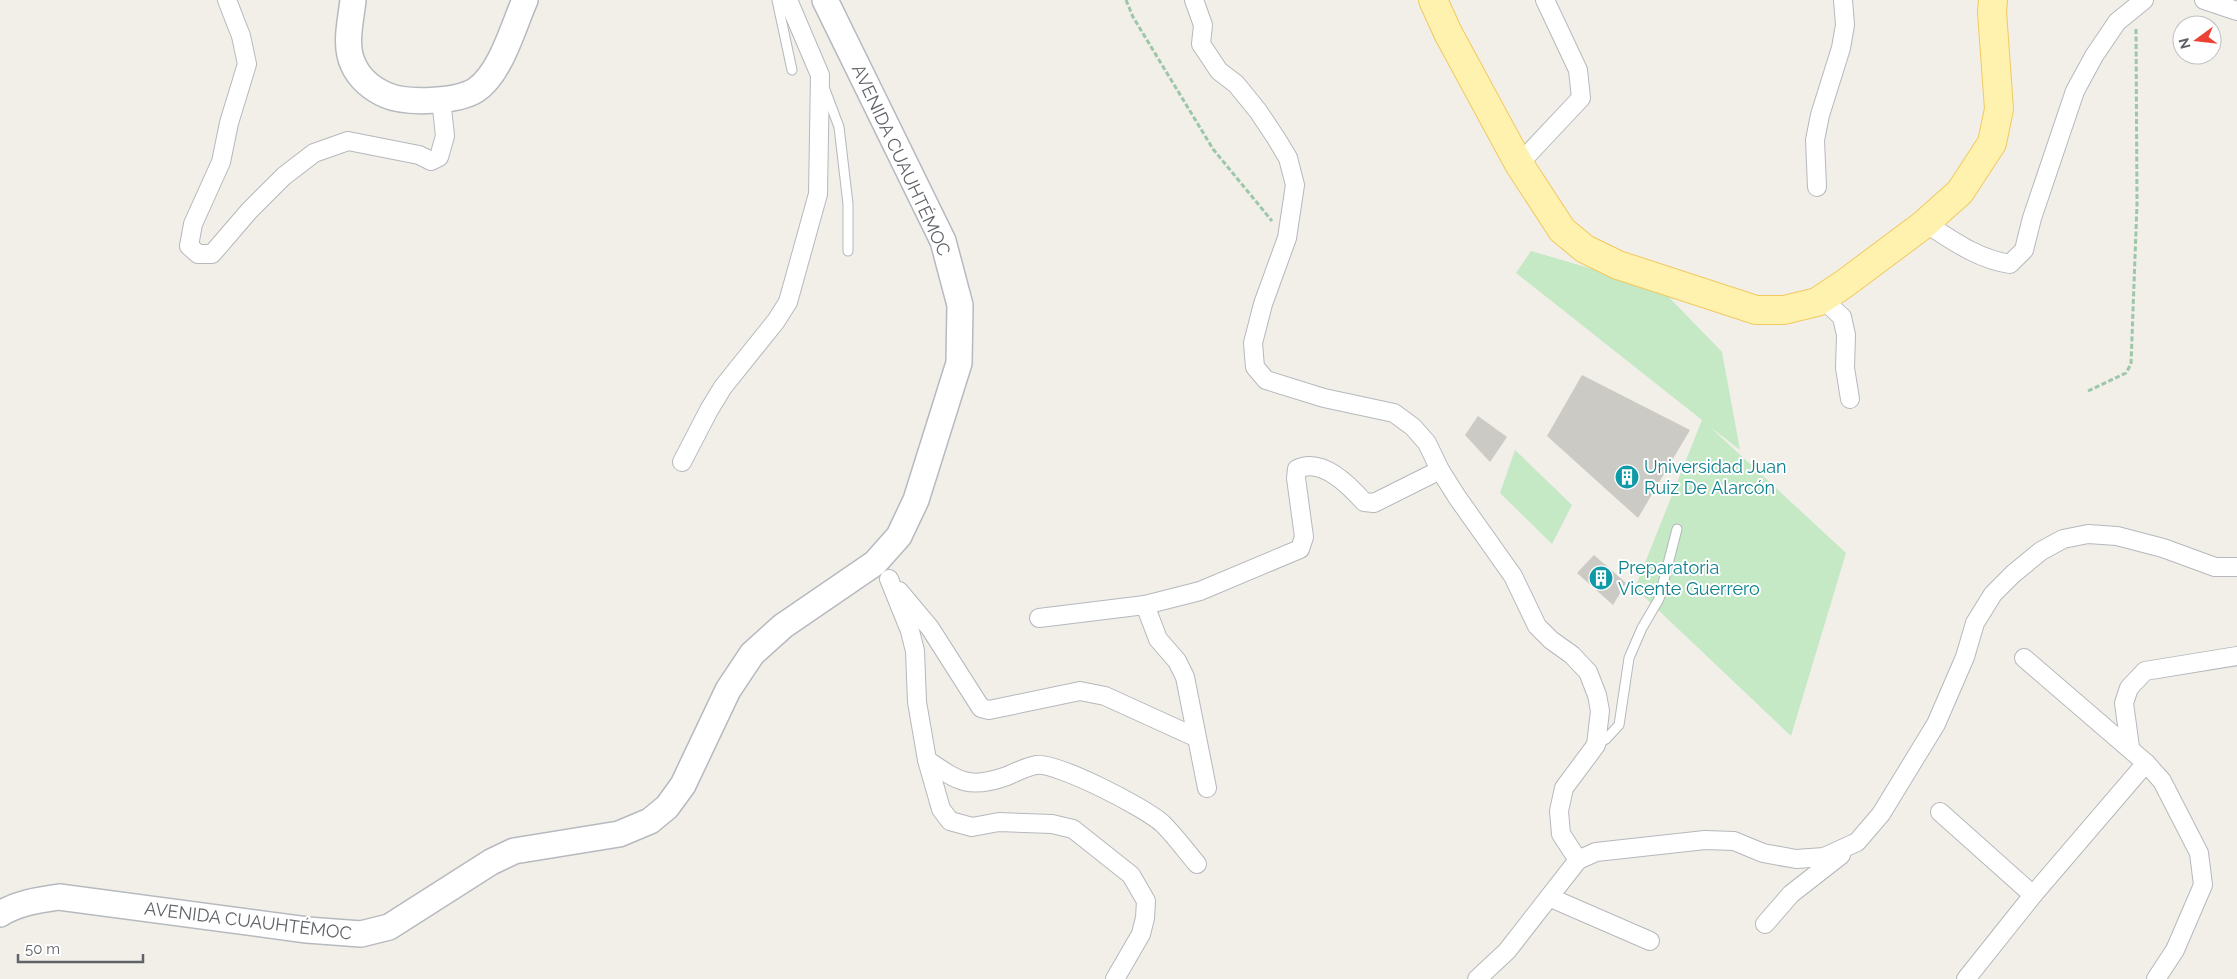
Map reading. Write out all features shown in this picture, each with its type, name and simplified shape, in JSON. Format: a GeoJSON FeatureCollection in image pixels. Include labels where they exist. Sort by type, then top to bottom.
{"type":"FeatureCollection","features":[{"type":"Feature","properties":{"kind":"main road"},"geometry":{"type":"LineString","coordinates":[[354,0],[348,49],[353,64],[364,81],[386,95],[411,100],[441,99],[464,95],[476,90],[493,74],[525,0]]}},
{"type":"Feature","properties":{"kind":"main road","name":"AVENIDA CUAUHTÉMOC"},"geometry":{"type":"LineString","coordinates":[[0,914],[11,908],[33,901],[59,897],[307,930],[361,934],[389,928],[491,862],[514,851],[619,834],[650,821],[667,807],[683,785],[728,690],[752,654],[782,626],[882,571],[916,500],[959,363],[960,305],[943,241],[824,0]]}},
{"type":"Feature","properties":{"kind":"main road"},"geometry":{"type":"LineString","coordinates":[[1433,0],[1448,33],[1519,164],[1562,230],[1585,250],[1618,265],[1756,310],[1784,310],[1816,302],[1844,284],[1923,225],[1960,192],[1992,143],[1999,109],[1992,12],[1993,0]]}},
{"type":"Feature","properties":{"kind":"street"},"geometry":{"type":"LineString","coordinates":[[227,0],[240,36],[247,64],[229,124],[221,162],[193,224],[189,246],[198,254],[212,254],[249,211],[284,176],[314,153],[348,141],[418,155],[431,161],[439,156],[445,136],[441,99]]}},
{"type":"Feature","properties":{"kind":"street"},"geometry":{"type":"LineString","coordinates":[[682,462],[723,387],[788,302],[818,194],[820,75],[788,0]]}},
{"type":"Feature","properties":{"kind":"street"},"geometry":{"type":"LineString","coordinates":[[1194,0],[1203,24],[1200,44],[1208,58],[1236,84],[1258,111],[1288,158],[1295,185],[1287,238],[1263,304],[1253,343],[1255,367],[1266,380],[1324,398],[1394,413],[1413,427],[1427,444],[1440,470],[1513,576],[1537,626],[1551,640],[1572,655],[1588,672],[1597,695],[1600,711],[1596,745],[1564,788],[1559,811],[1561,834],[1578,860]]}},
{"type":"Feature","properties":{"kind":"street"},"geometry":{"type":"LineString","coordinates":[[1519,164],[1581,98],[1578,70],[1545,0]]}},
{"type":"Feature","properties":{"kind":"street"},"geometry":{"type":"LineString","coordinates":[[1816,187],[1815,140],[1820,115],[1841,48],[1845,25],[1843,0]]}},
{"type":"Feature","properties":{"kind":"street"},"geometry":{"type":"LineString","coordinates":[[2204,0],[2237,11]]}},
{"type":"Feature","properties":{"kind":"street"},"geometry":{"type":"LineString","coordinates":[[1923,225],[1930,226],[1972,252],[1994,261],[2010,264],[2024,250],[2032,218],[2075,91],[2094,56],[2117,22],[2140,3]]}},
{"type":"Feature","properties":{"kind":"street"},"geometry":{"type":"LineString","coordinates":[[1816,302],[1830,306],[1842,317],[1846,335],[1845,368],[1850,399]]}},
{"type":"Feature","properties":{"kind":"street"},"geometry":{"type":"LineString","coordinates":[[1039,618],[1145,605],[1200,591],[1300,549],[1304,538],[1296,478],[1297,469],[1305,466],[1314,466],[1342,479],[1368,504],[1440,470]]}},
{"type":"Feature","properties":{"kind":"street"},"geometry":{"type":"LineString","coordinates":[[1765,924],[1791,894],[1857,842],[1881,814],[1936,724],[1965,657],[1975,622],[1993,594],[2012,574],[2041,551],[2063,539],[2088,534],[2107,536],[2163,548],[2215,567],[2237,567]]}},
{"type":"Feature","properties":{"kind":"street"},"geometry":{"type":"LineString","coordinates":[[882,571],[930,628],[981,708],[989,710],[1080,691],[1105,696],[1196,737]]}},
{"type":"Feature","properties":{"kind":"street"},"geometry":{"type":"LineString","coordinates":[[882,571],[910,630],[915,651],[917,702],[927,760],[941,809],[950,821],[972,827],[1000,822],[1052,824],[1073,829],[1131,875],[1146,901],[1145,918],[1141,934],[1115,979]]}},
{"type":"Feature","properties":{"kind":"street"},"geometry":{"type":"LineString","coordinates":[[1145,605],[1158,639],[1177,660],[1185,677],[1207,788]]}},
{"type":"Feature","properties":{"kind":"street"},"geometry":{"type":"LineString","coordinates":[[2130,747],[2124,703],[2129,688],[2145,671],[2237,656]]}},
{"type":"Feature","properties":{"kind":"street"},"geometry":{"type":"LineString","coordinates":[[2024,658],[2130,747],[2146,763],[2162,781],[2200,852],[2203,885],[2175,950],[2156,979]]}},
{"type":"Feature","properties":{"kind":"street"},"geometry":{"type":"LineString","coordinates":[[927,760],[956,780],[976,783],[998,779],[1036,765],[1059,768],[1140,808],[1162,823],[1197,864]]}},
{"type":"Feature","properties":{"kind":"street"},"geometry":{"type":"LineString","coordinates":[[1966,979],[2033,895],[2146,763]]}},
{"type":"Feature","properties":{"kind":"street"},"geometry":{"type":"LineString","coordinates":[[1940,812],[2033,895]]}},
{"type":"Feature","properties":{"kind":"street"},"geometry":{"type":"LineString","coordinates":[[1476,979],[1508,951],[1551,898],[1578,860],[1596,852],[1705,840],[1734,842],[1763,853],[1796,859],[1824,857],[1857,842]]}},
{"type":"Feature","properties":{"kind":"street"},"geometry":{"type":"LineString","coordinates":[[1551,898],[1650,941]]}},
{"type":"Feature","properties":{"kind":"lane"},"geometry":{"type":"LineString","coordinates":[[777,0],[792,70]]}},
{"type":"Feature","properties":{"kind":"lane"},"geometry":{"type":"LineString","coordinates":[[820,75],[839,127],[848,204],[848,250]]}},
{"type":"Feature","properties":{"kind":"lane"},"geometry":{"type":"LineString","coordinates":[[1596,745],[1606,739],[1619,725],[1629,658],[1642,628],[1659,599],[1677,529]]}},
{"type":"Feature","properties":{"kind":"path"},"geometry":{"type":"LineString","coordinates":[[1126,0],[1133,17],[1213,149],[1287,238]]}},
{"type":"Feature","properties":{"kind":"path"},"geometry":{"type":"LineString","coordinates":[[2088,391],[2126,373],[2131,364],[2140,3]]}},
{"type":"Feature","properties":{"kind":"green space"},"geometry":{"type":"Polygon","coordinates":[[[1531,251],[1661,289],[1722,352],[1740,450],[1709,426],[1846,553],[1791,736],[1635,588],[1702,420],[1516,273],[1531,251]]]}},
{"type":"Feature","properties":{"kind":"green space"},"geometry":{"type":"Polygon","coordinates":[[[1515,450],[1572,505],[1552,544],[1500,493],[1515,450]]]}},
{"type":"Feature","properties":{"kind":"building","name":"Universidad Juan Ruiz De Alarcón"},"geometry":{"type":"Polygon","coordinates":[[[1582,375],[1690,430],[1638,518],[1547,436],[1582,375]]]}},
{"type":"Feature","properties":{"kind":"building"},"geometry":{"type":"Polygon","coordinates":[[[1478,416],[1507,437],[1490,462],[1465,435],[1478,416]]]}},
{"type":"Feature","properties":{"kind":"building","name":"Preparatoria Vicente Guerrero"},"geometry":{"type":"Polygon","coordinates":[[[1594,555],[1626,583],[1613,605],[1577,573],[1594,555]]]}},
{"type":"Feature","properties":{"kind":"place","name":"Universidad Juan Ruiz De Alarcón"},"geometry":{"type":"Point","coordinates":[1627,477]}},
{"type":"Feature","properties":{"kind":"place","name":"Preparatoria Vicente Guerrero"},"geometry":{"type":"Point","coordinates":[1601,578]}}]}
